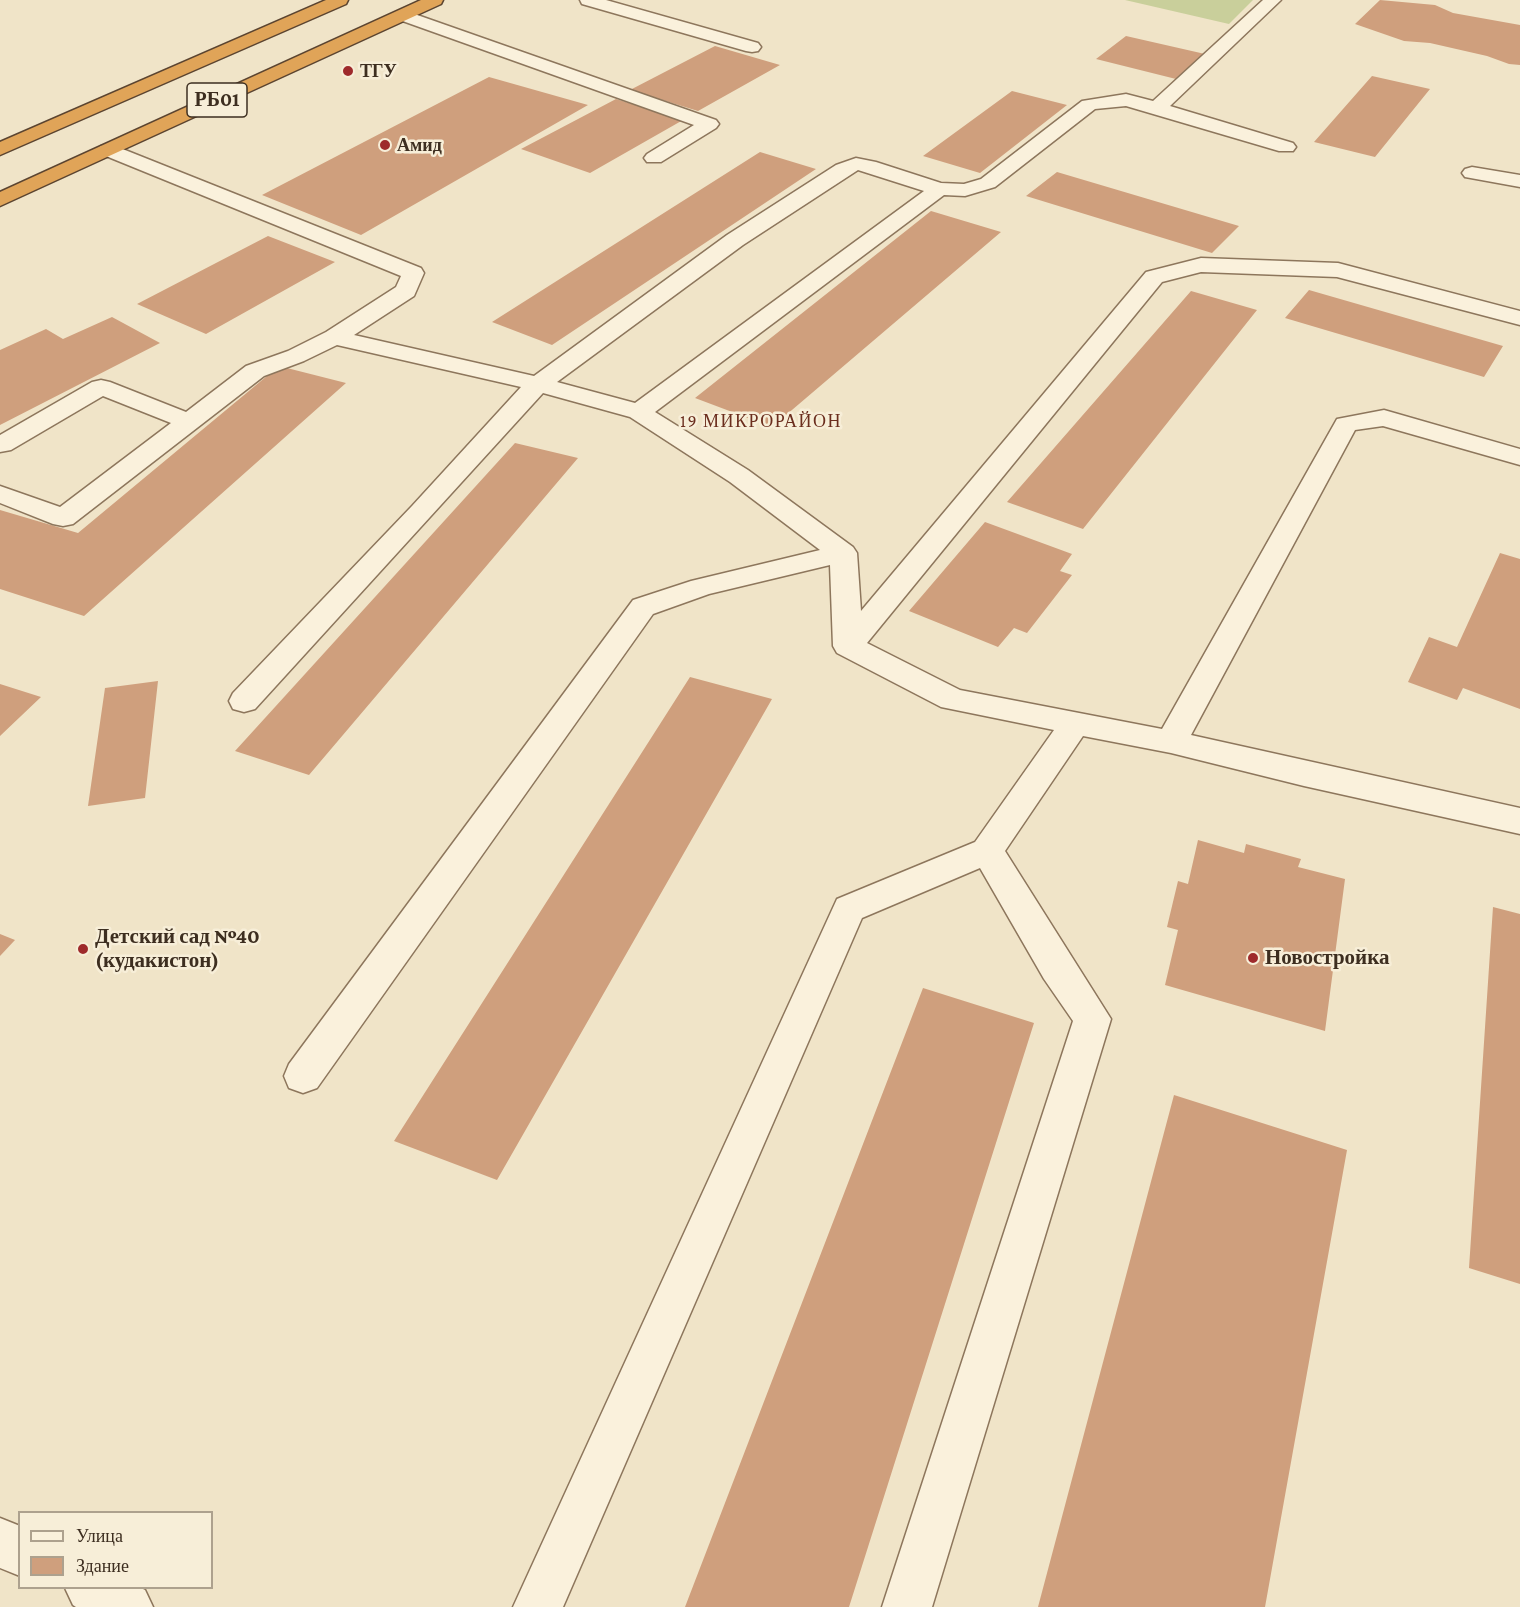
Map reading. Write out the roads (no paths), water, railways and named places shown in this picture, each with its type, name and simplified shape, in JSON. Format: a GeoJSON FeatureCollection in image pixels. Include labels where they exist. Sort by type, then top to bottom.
{"type":"FeatureCollection","features":[{"type":"Feature","properties":{"kind":"highway","name":"РБ01"},"geometry":{"type":"LineString","coordinates":[[0,148],[340,0]]}},
{"type":"Feature","properties":{"kind":"highway","name":"РБ01"},"geometry":{"type":"LineString","coordinates":[[0,200],[435,0]]}},
{"type":"Feature","properties":{"kind":"street"},"geometry":{"type":"LineString","coordinates":[[588,0],[752,47]]}},
{"type":"Feature","properties":{"kind":"street"},"geometry":{"type":"LineString","coordinates":[[1157,108],[1273,0]]}},
{"type":"Feature","properties":{"kind":"street"},"geometry":{"type":"LineString","coordinates":[[403,15],[709,124],[654,158]]}},
{"type":"Feature","properties":{"kind":"street"},"geometry":{"type":"LineString","coordinates":[[244,701],[422,512],[538,384],[735,240],[843,169],[856,164],[869,166],[939,189],[964,190],[988,183],[1089,105],[1108,100],[1126,100],[1157,108],[1286,147]]}},
{"type":"Feature","properties":{"kind":"street"},"geometry":{"type":"LineString","coordinates":[[0,494],[63,518],[255,371],[296,356],[334,337],[406,291],[413,273],[108,150]]}},
{"type":"Feature","properties":{"kind":"street"},"geometry":{"type":"LineString","coordinates":[[1472,173],[1520,182]]}},
{"type":"Feature","properties":{"kind":"street"},"geometry":{"type":"LineString","coordinates":[[639,412],[939,189]]}},
{"type":"Feature","properties":{"kind":"street"},"geometry":{"type":"LineString","coordinates":[[848,646],[1154,277],[1201,265],[1338,270],[1520,318]]}},
{"type":"Feature","properties":{"kind":"street"},"geometry":{"type":"LineString","coordinates":[[334,337],[538,384],[639,412],[739,476],[843,553]]}},
{"type":"Feature","properties":{"kind":"street"},"geometry":{"type":"LineString","coordinates":[[0,444],[2,445],[102,387],[190,422]]}},
{"type":"Feature","properties":{"kind":"street"},"geometry":{"type":"LineString","coordinates":[[1171,742],[1346,424],[1384,418],[1520,458]]}},
{"type":"Feature","properties":{"kind":"street"},"geometry":{"type":"LineString","coordinates":[[843,553],[848,646]]}},
{"type":"Feature","properties":{"kind":"street"},"geometry":{"type":"LineString","coordinates":[[303,1076],[643,607],[701,587],[843,553]]}},
{"type":"Feature","properties":{"kind":"street"},"geometry":{"type":"LineString","coordinates":[[848,646],[952,699],[1171,742],[1304,774],[1520,821]]}},
{"type":"Feature","properties":{"kind":"street"},"geometry":{"type":"LineString","coordinates":[[538,1607],[849,909],[987,851],[1075,723]]}},
{"type":"Feature","properties":{"kind":"street"},"geometry":{"type":"LineString","coordinates":[[907,1607],[1092,1019],[1057,968],[987,851]]}},
{"type":"Feature","properties":{"kind":"street"},"geometry":{"type":"LineString","coordinates":[[0,1542],[18,1551]]}},
{"type":"Feature","properties":{"kind":"street"},"geometry":{"type":"LineString","coordinates":[[94,1589],[128,1607]]}},
{"type":"Feature","properties":{"kind":"place","name":"ТГУ"},"geometry":{"type":"Point","coordinates":[348,71]}},
{"type":"Feature","properties":{"kind":"place","name":"Амид"},"geometry":{"type":"Point","coordinates":[385,145]}},
{"type":"Feature","properties":{"kind":"place","name":"Детский сад №40 (кудакистон)"},"geometry":{"type":"Point","coordinates":[83,949]}},
{"type":"Feature","properties":{"kind":"place","name":"Новостройка"},"geometry":{"type":"Point","coordinates":[1253,958]}},
{"type":"Feature","properties":{"kind":"district","name":"19 МИКРОРАЙОН"},"geometry":{"type":"Point","coordinates":[761,421]}}]}
